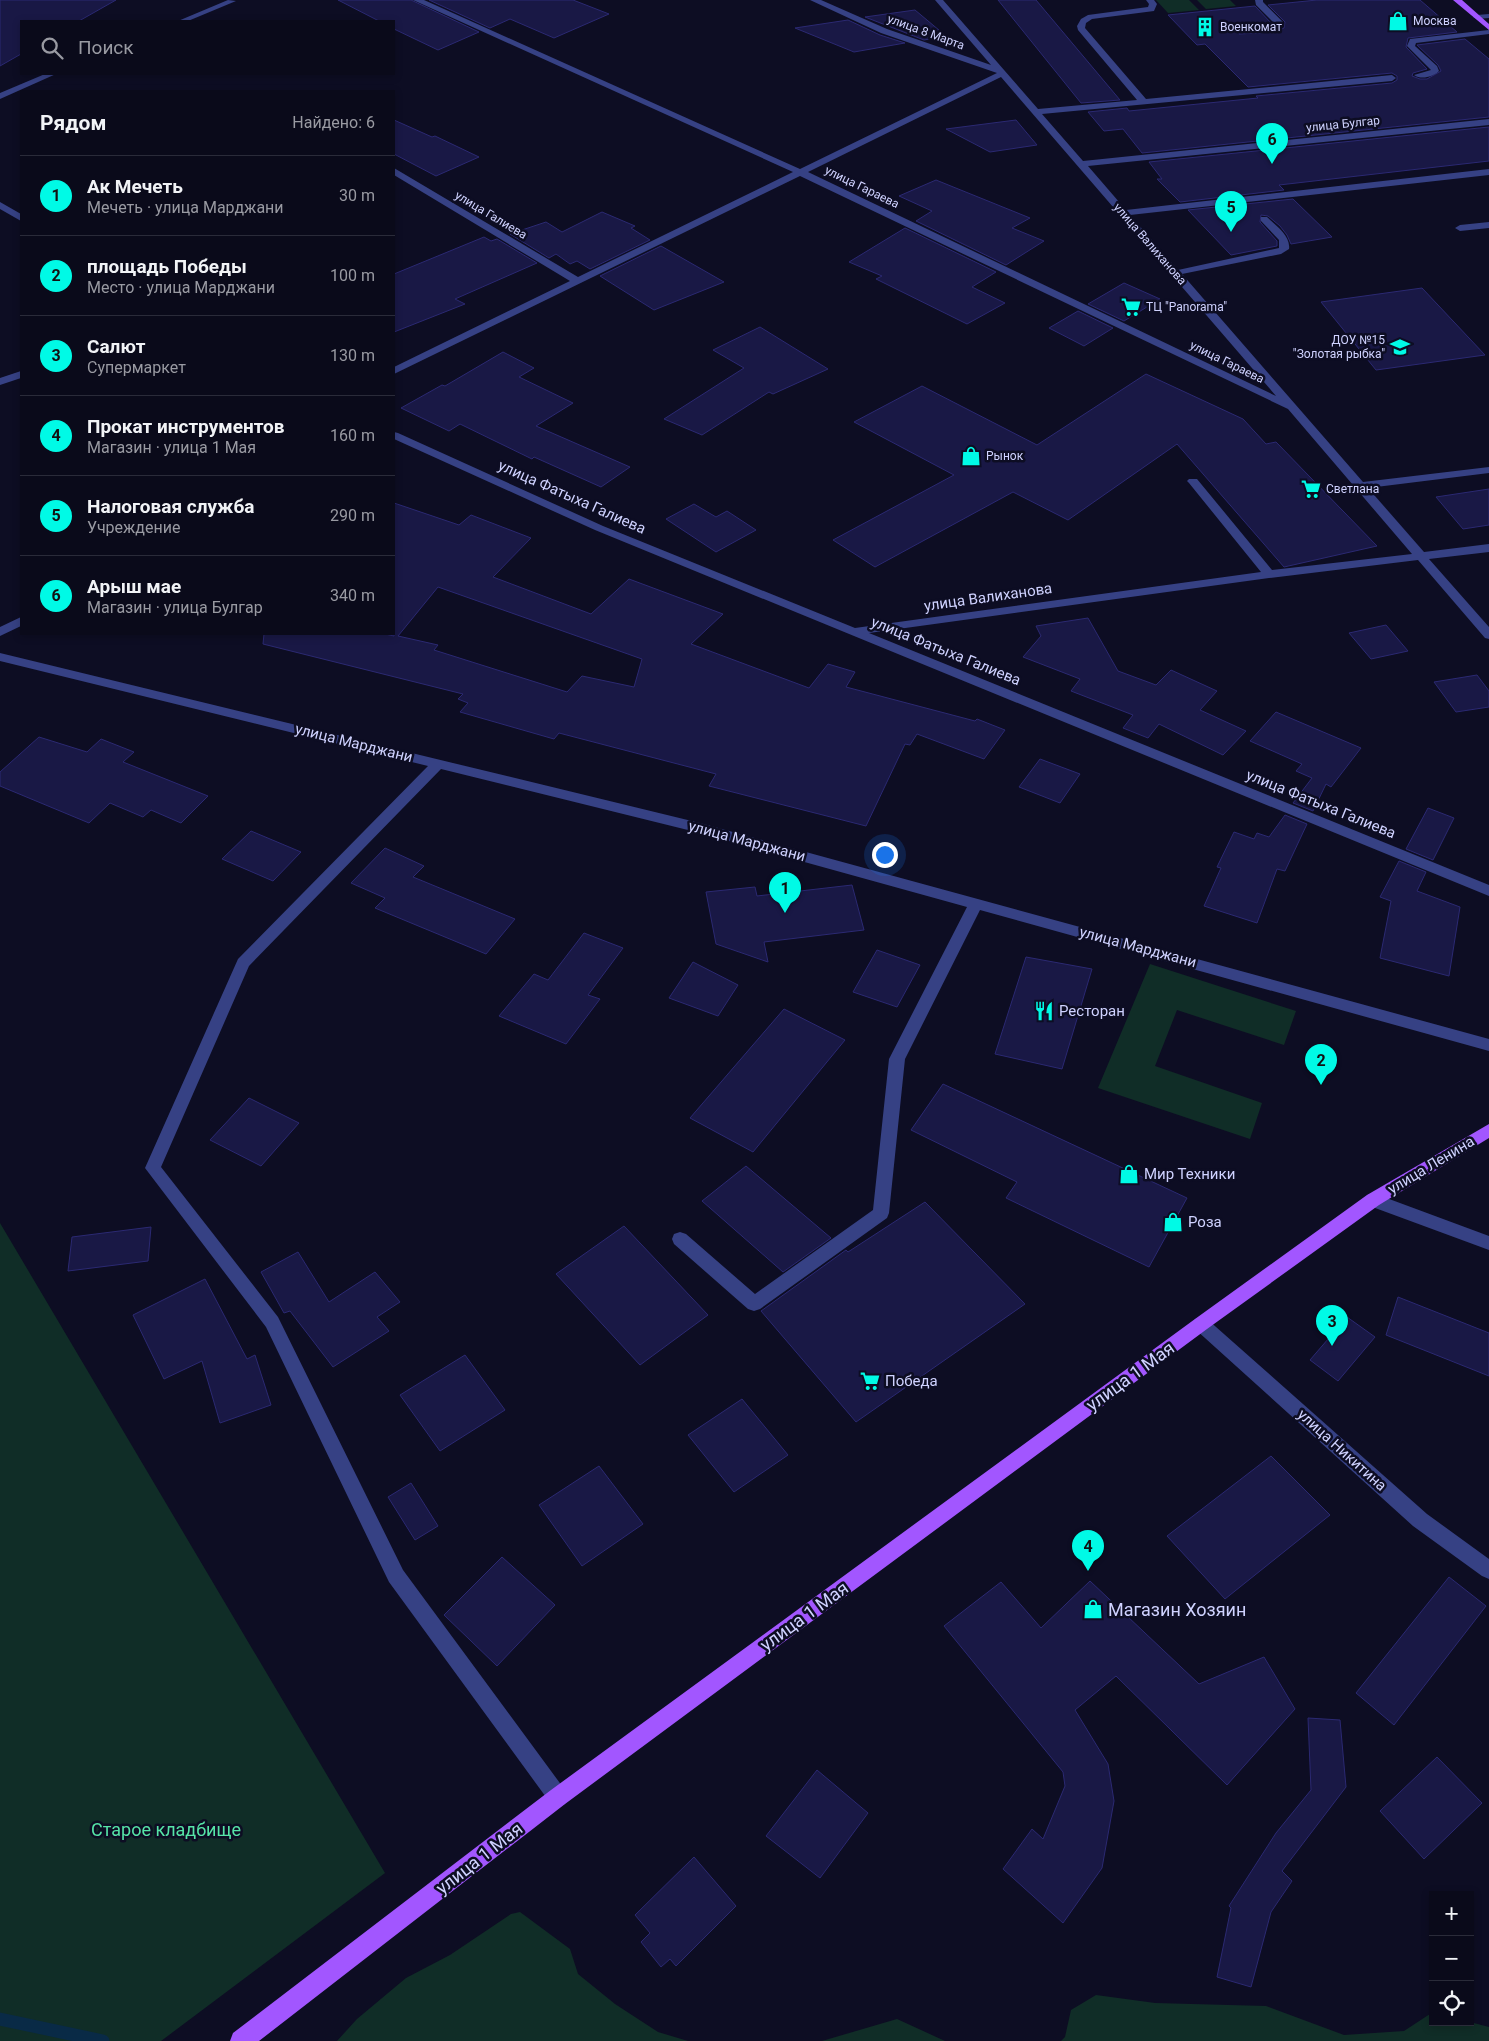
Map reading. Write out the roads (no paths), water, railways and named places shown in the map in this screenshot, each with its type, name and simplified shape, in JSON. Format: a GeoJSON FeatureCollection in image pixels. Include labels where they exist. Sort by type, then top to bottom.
{"type":"FeatureCollection","features":[{"type":"Feature","properties":{"kind":"main road"},"geometry":{"type":"LineString","coordinates":[[1457,0],[1489,28]]}},
{"type":"Feature","properties":{"kind":"main road","name":"улица Ленина"},"geometry":{"type":"LineString","coordinates":[[1373,1200],[1489,1130]]}},
{"type":"Feature","properties":{"kind":"main road","name":"улица 1 Мая"},"geometry":{"type":"LineString","coordinates":[[241,2041],[558,1797],[1201,1324],[1373,1200]]}},
{"type":"Feature","properties":{"kind":"street","name":"улица Гараева"},"geometry":{"type":"LineString","coordinates":[[417,0],[802,173],[1291,407]]}},
{"type":"Feature","properties":{"kind":"street","name":"улица 8 Марта"},"geometry":{"type":"LineString","coordinates":[[814,0],[884,31],[1003,73]]}},
{"type":"Feature","properties":{"kind":"street","name":"улица Валиханова"},"geometry":{"type":"LineString","coordinates":[[939,0],[1489,635]]}},
{"type":"Feature","properties":{"kind":"street"},"geometry":{"type":"LineString","coordinates":[[1142,101],[1081,28],[1081,24],[1084,20],[1091,17],[1151,9],[1153,4],[1150,0]]}},
{"type":"Feature","properties":{"kind":"street"},"geometry":{"type":"LineString","coordinates":[[1243,31],[1279,26],[1279,22],[1259,3],[1259,0]]}},
{"type":"Feature","properties":{"kind":"street"},"geometry":{"type":"LineString","coordinates":[[184,20],[232,1]]}},
{"type":"Feature","properties":{"kind":"street"},"geometry":{"type":"LineString","coordinates":[[1477,17],[1489,16]]}},
{"type":"Feature","properties":{"kind":"street"},"geometry":{"type":"LineString","coordinates":[[1418,75],[1431,74],[1435,71],[1412,46],[1413,41],[1489,32]]}},
{"type":"Feature","properties":{"kind":"street"},"geometry":{"type":"LineString","coordinates":[[395,370],[576,280],[802,173],[1003,73]]}},
{"type":"Feature","properties":{"kind":"street"},"geometry":{"type":"LineString","coordinates":[[0,96],[50,75]]}},
{"type":"Feature","properties":{"kind":"street"},"geometry":{"type":"LineString","coordinates":[[1036,112],[1392,78]]}},
{"type":"Feature","properties":{"kind":"street","name":"улица Булгар"},"geometry":{"type":"LineString","coordinates":[[1081,164],[1489,122]]}},
{"type":"Feature","properties":{"kind":"street","name":"улица Галиева"},"geometry":{"type":"LineString","coordinates":[[395,172],[576,280]]}},
{"type":"Feature","properties":{"kind":"street"},"geometry":{"type":"LineString","coordinates":[[1123,213],[1489,172]]}},
{"type":"Feature","properties":{"kind":"street"},"geometry":{"type":"LineString","coordinates":[[0,205],[20,217]]}},
{"type":"Feature","properties":{"kind":"street"},"geometry":{"type":"LineString","coordinates":[[1175,273],[1278,252],[1284,249],[1283,238],[1264,219]]}},
{"type":"Feature","properties":{"kind":"street"},"geometry":{"type":"LineString","coordinates":[[1460,228],[1489,225]]}},
{"type":"Feature","properties":{"kind":"street"},"geometry":{"type":"LineString","coordinates":[[0,382],[20,374]]}},
{"type":"Feature","properties":{"kind":"street","name":"улица Фатыха Галиева"},"geometry":{"type":"LineString","coordinates":[[395,436],[599,528],[858,632],[1489,891]]}},
{"type":"Feature","properties":{"kind":"street"},"geometry":{"type":"LineString","coordinates":[[1360,486],[1489,470]]}},
{"type":"Feature","properties":{"kind":"street"},"geometry":{"type":"LineString","coordinates":[[1192,481],[1269,574]]}},
{"type":"Feature","properties":{"kind":"street","name":"улица Валиханова"},"geometry":{"type":"LineString","coordinates":[[858,632],[1269,574],[1489,548]]}},
{"type":"Feature","properties":{"kind":"street"},"geometry":{"type":"LineString","coordinates":[[0,632],[20,622]]}},
{"type":"Feature","properties":{"kind":"street","name":"улица Марджани"},"geometry":{"type":"LineString","coordinates":[[0,657],[700,828],[1489,1045]]}},
{"type":"Feature","properties":{"kind":"street"},"geometry":{"type":"LineString","coordinates":[[438,764],[243,963],[153,1168],[272,1322],[396,1576],[558,1797]]}},
{"type":"Feature","properties":{"kind":"street"},"geometry":{"type":"LineString","coordinates":[[680,1239],[754,1304],[882,1213],[897,1059],[976,903]]}},
{"type":"Feature","properties":{"kind":"street"},"geometry":{"type":"LineString","coordinates":[[1373,1200],[1489,1243]]}},
{"type":"Feature","properties":{"kind":"street","name":"улица Никитина"},"geometry":{"type":"LineString","coordinates":[[1201,1324],[1420,1520],[1489,1570]]}},
{"type":"Feature","properties":{"kind":"waterway"},"geometry":{"type":"LineString","coordinates":[[0,2019],[103,2041]]}},
{"type":"Feature","properties":{"kind":"place","name":"Москва"},"geometry":{"type":"Point","coordinates":[1398,21]}},
{"type":"Feature","properties":{"kind":"place","name":"Военкомат"},"geometry":{"type":"Point","coordinates":[1205,27]}},
{"type":"Feature","properties":{"kind":"place","name":"Арыш мае"},"geometry":{"type":"Point","coordinates":[1272,164]}},
{"type":"Feature","properties":{"kind":"place","name":"Налоговая служба"},"geometry":{"type":"Point","coordinates":[1231,232]}},
{"type":"Feature","properties":{"kind":"place","name":"ТЦ \"Panorama\""},"geometry":{"type":"Point","coordinates":[1131,307]}},
{"type":"Feature","properties":{"kind":"place","name":"ДОУ №15 \"Золотая рыбка\""},"geometry":{"type":"Point","coordinates":[1400,347]}},
{"type":"Feature","properties":{"kind":"place","name":"Рынок"},"geometry":{"type":"Point","coordinates":[971,456]}},
{"type":"Feature","properties":{"kind":"place","name":"Светлана"},"geometry":{"type":"Point","coordinates":[1311,489]}},
{"type":"Feature","properties":{"kind":"place","name":"Ак Мечеть"},"geometry":{"type":"Point","coordinates":[785,913]}},
{"type":"Feature","properties":{"kind":"place","name":"Ресторан"},"geometry":{"type":"Point","coordinates":[1044,1011]}},
{"type":"Feature","properties":{"kind":"place","name":"площадь Победы"},"geometry":{"type":"Point","coordinates":[1321,1085]}},
{"type":"Feature","properties":{"kind":"place","name":"Мир Техники"},"geometry":{"type":"Point","coordinates":[1129,1174]}},
{"type":"Feature","properties":{"kind":"place","name":"Роза"},"geometry":{"type":"Point","coordinates":[1173,1222]}},
{"type":"Feature","properties":{"kind":"place","name":"Салют"},"geometry":{"type":"Point","coordinates":[1332,1346]}},
{"type":"Feature","properties":{"kind":"place","name":"Победа"},"geometry":{"type":"Point","coordinates":[870,1381]}},
{"type":"Feature","properties":{"kind":"place","name":"Прокат инструментов"},"geometry":{"type":"Point","coordinates":[1088,1571]}},
{"type":"Feature","properties":{"kind":"place","name":"Магазин Хозяин"},"geometry":{"type":"Point","coordinates":[1093,1609]}},
{"type":"Feature","properties":{"kind":"park label","name":"Старое кладбище"},"geometry":{"type":"Point","coordinates":[166,1829]}}]}
